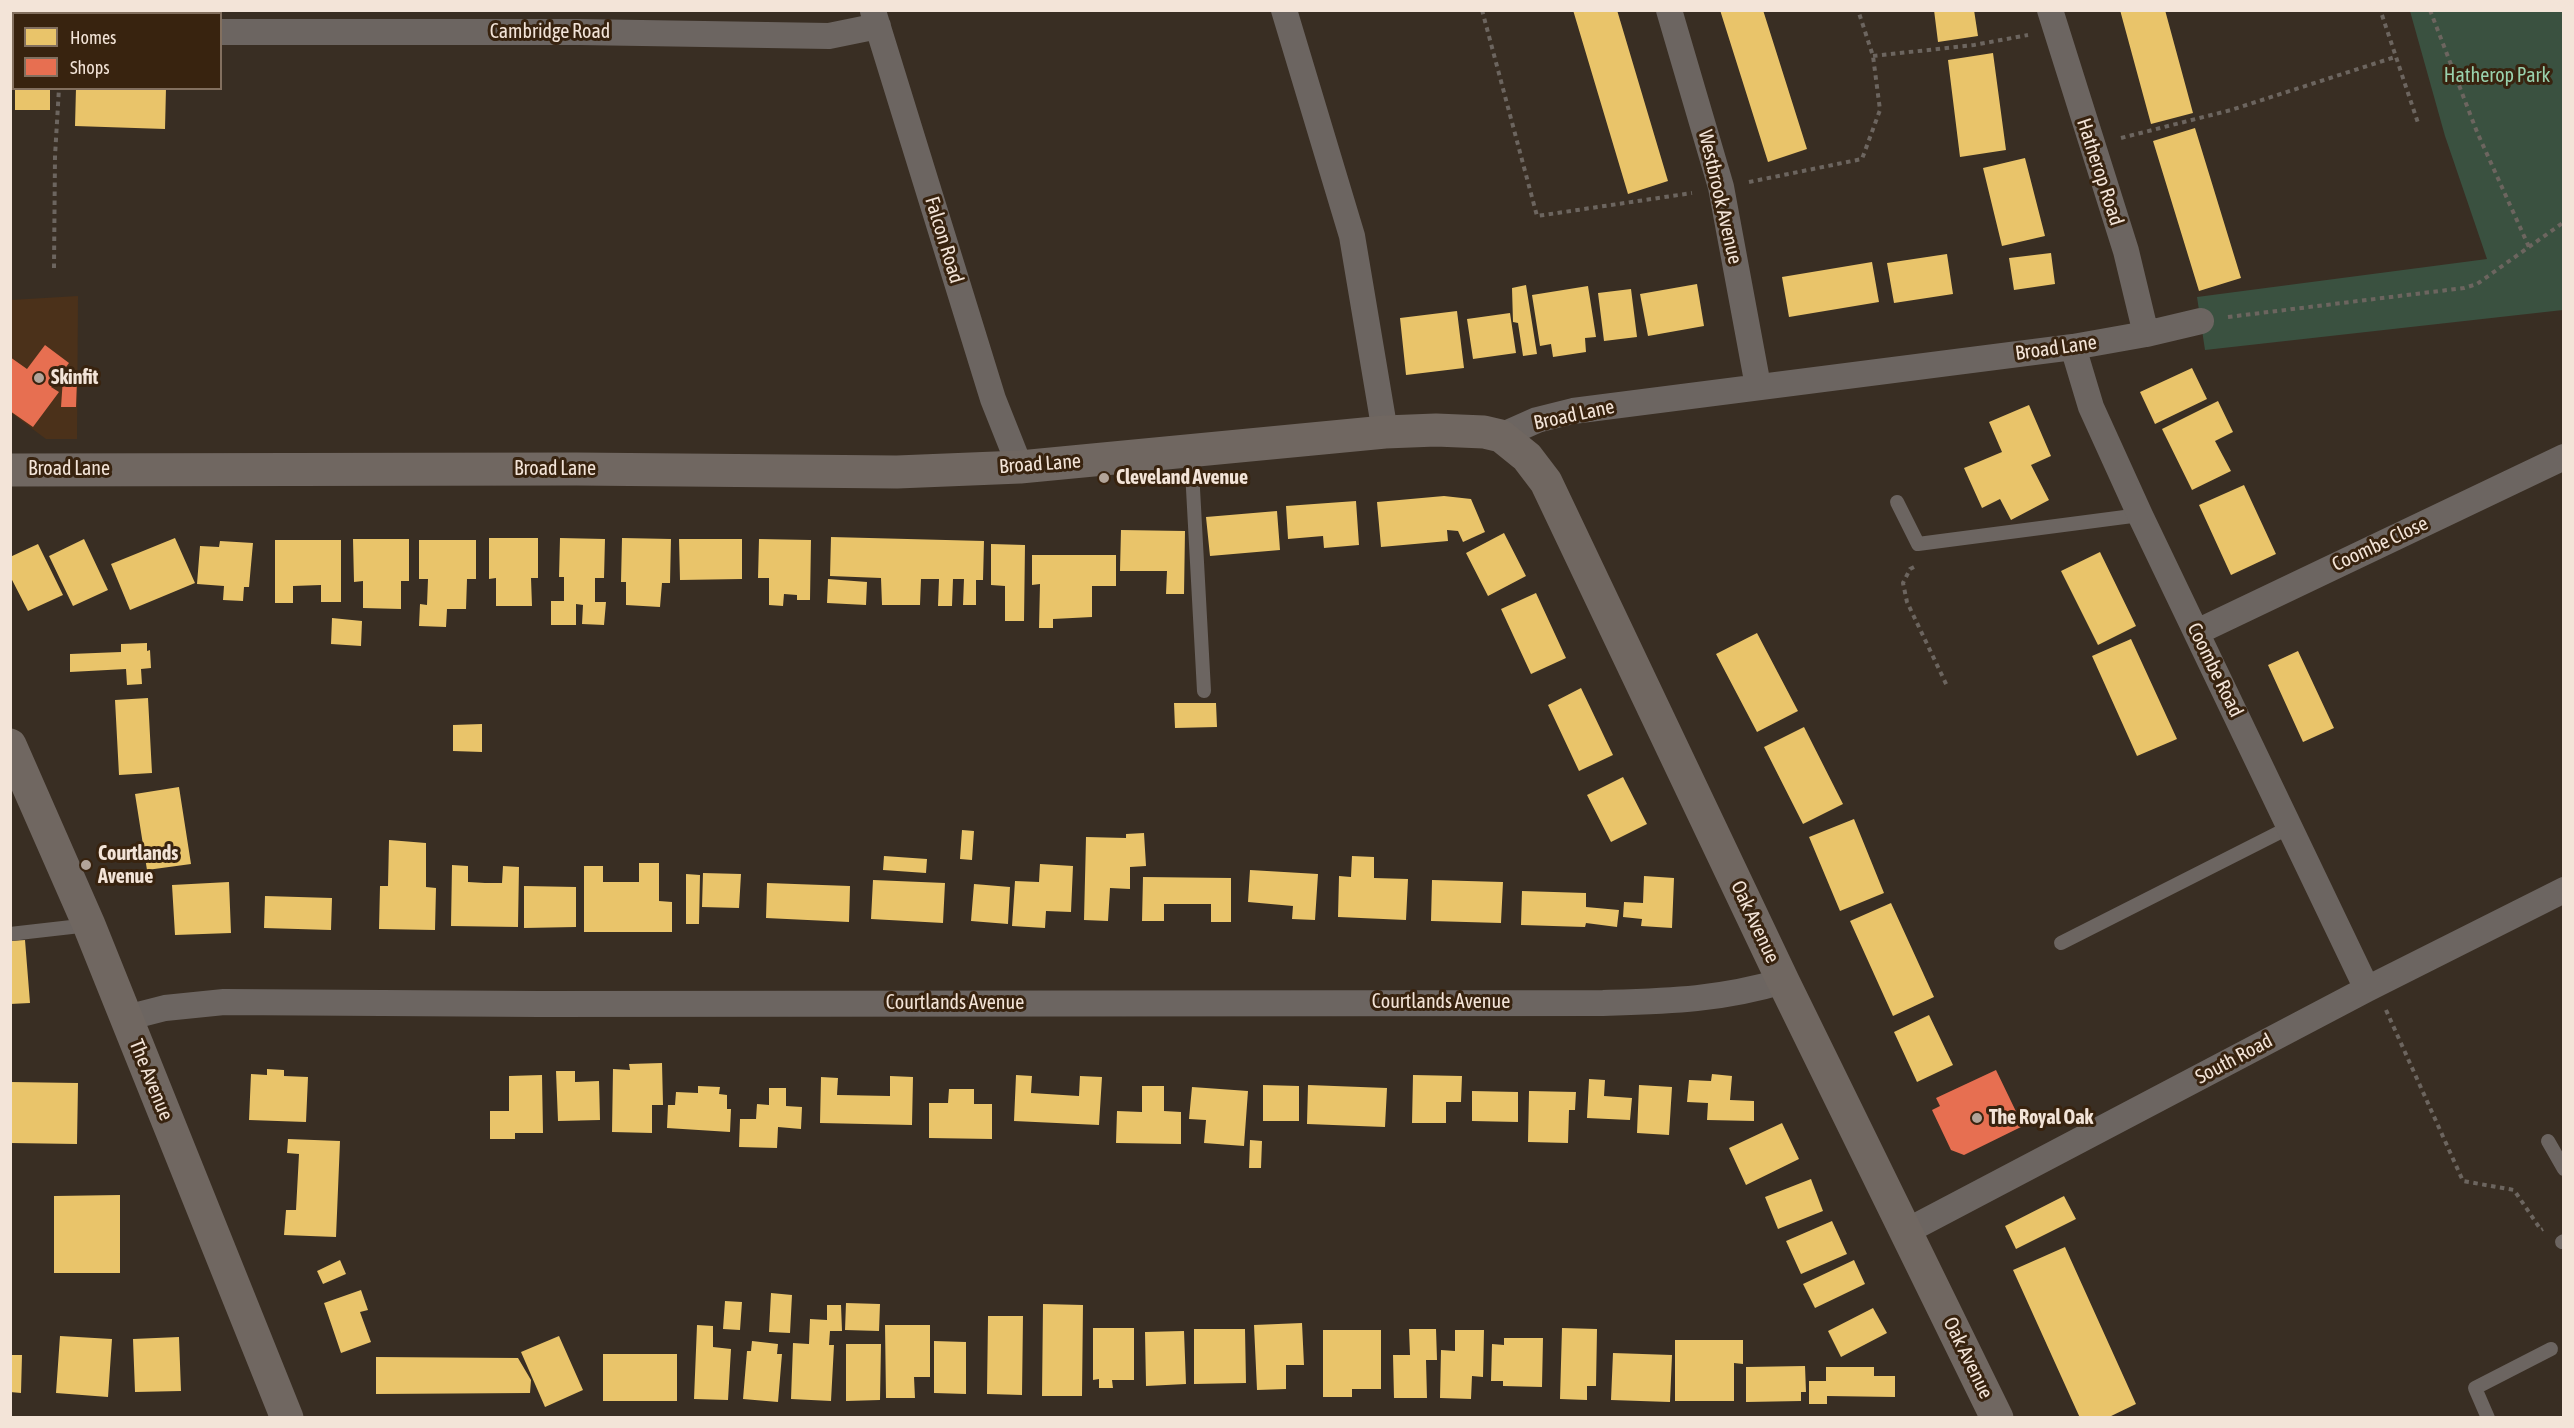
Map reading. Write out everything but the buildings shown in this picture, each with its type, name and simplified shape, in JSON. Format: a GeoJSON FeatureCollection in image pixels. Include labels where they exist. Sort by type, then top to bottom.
{"type":"FeatureCollection","features":[{"type":"Feature","properties":{"kind":"street"},"geometry":{"type":"LineString","coordinates":[[1284,10],[1352,236],[1385,432]]}},
{"type":"Feature","properties":{"kind":"street","name":"Westbrook Avenue"},"geometry":{"type":"LineString","coordinates":[[1669,10],[1721,187],[1758,387]]}},
{"type":"Feature","properties":{"kind":"street","name":"Cambridge Road"},"geometry":{"type":"LineString","coordinates":[[226,25],[830,36],[875,18]]}},
{"type":"Feature","properties":{"kind":"street","name":"Falcon Road"},"geometry":{"type":"LineString","coordinates":[[875,18],[993,399],[1020,467]]}},
{"type":"Feature","properties":{"kind":"street","name":"Hatherop Road"},"geometry":{"type":"LineString","coordinates":[[2053,20],[2126,251],[2146,334]]}},
{"type":"Feature","properties":{"kind":"street","name":"Broad Lane"},"geometry":{"type":"LineString","coordinates":[[18,466],[897,472],[1020,467],[1385,432],[1462,430],[1501,436],[1537,420],[1563,413],[2073,347],[2201,321]]}},
{"type":"Feature","properties":{"kind":"street","name":"Coombe Road"},"geometry":{"type":"LineString","coordinates":[[2073,347],[2091,407],[2140,515],[2290,827],[2371,987]]}},
{"type":"Feature","properties":{"kind":"street","name":"Oak Avenue"},"geometry":{"type":"LineString","coordinates":[[1501,436],[1527,457],[1546,482],[1783,981],[1997,1418]]}},
{"type":"Feature","properties":{"kind":"street","name":"Coombe Close"},"geometry":{"type":"LineString","coordinates":[[2197,632],[2564,458]]}},
{"type":"Feature","properties":{"kind":"street","name":"The Avenue"},"geometry":{"type":"LineString","coordinates":[[10,745],[89,925],[287,1418]]}},
{"type":"Feature","properties":{"kind":"street","name":"South Road"},"geometry":{"type":"LineString","coordinates":[[1907,1231],[2371,987],[2564,890]]}},
{"type":"Feature","properties":{"kind":"street","name":"Courtlands Avenue"},"geometry":{"type":"LineString","coordinates":[[126,1018],[165,1008],[224,1002],[1603,1003],[1686,1001],[1723,996],[1783,981]]}},
{"type":"Feature","properties":{"kind":"lane"},"geometry":{"type":"LineString","coordinates":[[1191,452],[1204,691]]}},
{"type":"Feature","properties":{"kind":"lane"},"geometry":{"type":"LineString","coordinates":[[1898,502],[1917,544],[2140,515]]}},
{"type":"Feature","properties":{"kind":"lane"},"geometry":{"type":"LineString","coordinates":[[2061,942],[2290,827]]}},
{"type":"Feature","properties":{"kind":"lane"},"geometry":{"type":"LineString","coordinates":[[10,934],[89,925]]}},
{"type":"Feature","properties":{"kind":"lane"},"geometry":{"type":"LineString","coordinates":[[2548,1141],[2564,1169]]}},
{"type":"Feature","properties":{"kind":"lane"},"geometry":{"type":"LineString","coordinates":[[2488,1418],[2475,1388],[2551,1349]]}},
{"type":"Feature","properties":{"kind":"path"},"geometry":{"type":"LineString","coordinates":[[1482,10],[1537,216],[1721,187],[1862,159],[1880,110],[1873,56],[1858,10]]}},
{"type":"Feature","properties":{"kind":"path"},"geometry":{"type":"LineString","coordinates":[[2430,10],[2477,132],[2529,247]]}},
{"type":"Feature","properties":{"kind":"path"},"geometry":{"type":"LineString","coordinates":[[2382,15],[2419,126]]}},
{"type":"Feature","properties":{"kind":"path"},"geometry":{"type":"LineString","coordinates":[[1873,56],[1974,45],[2053,20]]}},
{"type":"Feature","properties":{"kind":"path"},"geometry":{"type":"LineString","coordinates":[[2091,145],[2231,110],[2395,57]]}},
{"type":"Feature","properties":{"kind":"path"},"geometry":{"type":"LineString","coordinates":[[54,268],[55,156],[59,90]]}},
{"type":"Feature","properties":{"kind":"path"},"geometry":{"type":"LineString","coordinates":[[2201,321],[2464,288],[2478,284],[2564,222]]}},
{"type":"Feature","properties":{"kind":"path"},"geometry":{"type":"LineString","coordinates":[[1903,582],[1907,602],[1948,688]]}},
{"type":"Feature","properties":{"kind":"path"},"geometry":{"type":"LineString","coordinates":[[2371,987],[2463,1181],[2514,1190],[2541,1230],[2552,1225],[2563,1242]]}},
{"type":"Feature","properties":{"kind":"shaded area"},"geometry":{"type":"Polygon","coordinates":[[[78,296],[77,439],[46,439],[11,413],[11,300],[78,296]]]}},
{"type":"Feature","properties":{"kind":"green space","name":"Hatherop Park"},"geometry":{"type":"Polygon","coordinates":[[[2410,11],[2563,11],[2563,310],[2205,350],[2197,297],[2487,259],[2445,136],[2410,11]]]}},
{"type":"Feature","properties":{"kind":"place","name":"Skinfit"},"geometry":{"type":"Point","coordinates":[39,378]}},
{"type":"Feature","properties":{"kind":"place","name":"Cleveland Avenue"},"geometry":{"type":"Point","coordinates":[1104,478]}},
{"type":"Feature","properties":{"kind":"place","name":"Courtlands Avenue"},"geometry":{"type":"Point","coordinates":[86,865]}},
{"type":"Feature","properties":{"kind":"place","name":"The Royal Oak"},"geometry":{"type":"Point","coordinates":[1977,1118]}}]}
